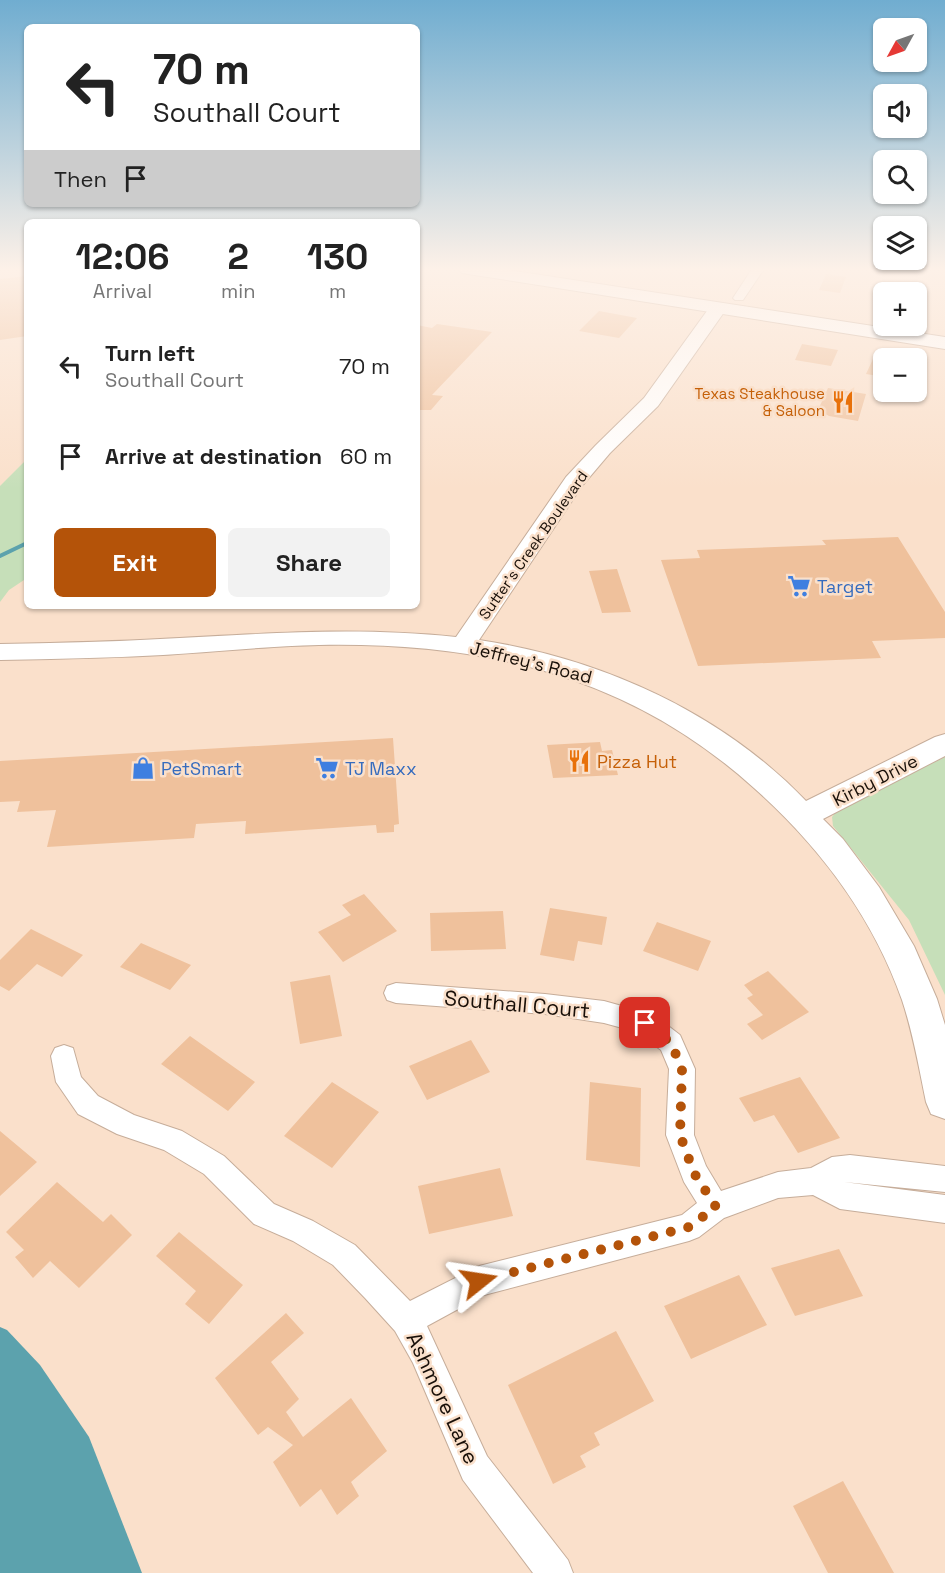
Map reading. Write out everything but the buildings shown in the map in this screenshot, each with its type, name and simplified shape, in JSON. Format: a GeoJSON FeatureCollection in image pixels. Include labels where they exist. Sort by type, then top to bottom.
{"type":"FeatureCollection","features":[{"type":"Feature","properties":{"kind":"street","name":"Sutter's Creek Boulevard"},"geometry":{"type":"LineString","coordinates":[[464,645],[573,482],[651,402],[693,342]]}},
{"type":"Feature","properties":{"kind":"street","name":"Jeffrey's Road"},"geometry":{"type":"LineString","coordinates":[[0,652],[328,637],[464,645],[558,665],[594,676],[652,703],[731,753],[768,782],[804,815],[872,903],[896,947],[918,997],[945,1102]]}},
{"type":"Feature","properties":{"kind":"street","name":"Kirby Drive"},"geometry":{"type":"LineString","coordinates":[[804,815],[945,744]]}},
{"type":"Feature","properties":{"kind":"street","name":"Southall Court"},"geometry":{"type":"LineString","coordinates":[[396,993],[544,1004],[604,1012],[645,1023],[671,1043],[682,1069],[680,1135],[694,1173],[716,1207]]}},
{"type":"Feature","properties":{"kind":"street","name":"Ashmore Lane"},"geometry":{"type":"LineString","coordinates":[[64,1056],[69,1082],[88,1105],[127,1125],[172,1140],[214,1165],[264,1214],[303,1231],[344,1255],[406,1320],[424,1352],[475,1468],[555,1573]]}},
{"type":"Feature","properties":{"kind":"street"},"geometry":{"type":"LineString","coordinates":[[406,1320],[479,1281],[689,1227],[716,1207],[778,1185],[816,1181],[832,1170],[850,1168],[945,1179]]}},
{"type":"Feature","properties":{"kind":"street"},"geometry":{"type":"LineString","coordinates":[[816,1181],[840,1195],[945,1209]]}},
{"type":"Feature","properties":{"kind":"green space"},"geometry":{"type":"Polygon","coordinates":[[[24,462],[24,580],[9,590],[0,602],[0,486],[24,462]]]}},
{"type":"Feature","properties":{"kind":"green space"},"geometry":{"type":"Polygon","coordinates":[[[945,757],[945,995],[909,920],[833,826],[832,817],[840,807],[945,757]]]}},
{"type":"Feature","properties":{"kind":"water"},"geometry":{"type":"Polygon","coordinates":[[[0,1327],[7,1330],[40,1365],[89,1437],[142,1573],[0,1573],[0,1327]]]}},
{"type":"Feature","properties":{"kind":"waterway"},"geometry":{"type":"LineString","coordinates":[[0,556],[24,544]]}},
{"type":"Feature","properties":{"kind":"place","name":"Texas Steakhouse & Saloon"},"geometry":{"type":"Point","coordinates":[843,402]}},
{"type":"Feature","properties":{"kind":"place","name":"Target"},"geometry":{"type":"Point","coordinates":[799,586]}},
{"type":"Feature","properties":{"kind":"place","name":"Pizza Hut"},"geometry":{"type":"Point","coordinates":[579,761]}},
{"type":"Feature","properties":{"kind":"place","name":"PetSmart"},"geometry":{"type":"Point","coordinates":[143,768]}},
{"type":"Feature","properties":{"kind":"place","name":"TJ Maxx"},"geometry":{"type":"Point","coordinates":[327,768]}},
{"type":"Feature","properties":{"kind":"route"},"geometry":{"type":"LineString","coordinates":[[479,1281],[689,1227],[716,1207],[694,1173],[680,1135],[682,1069],[671,1043],[645,1023]]}}]}
